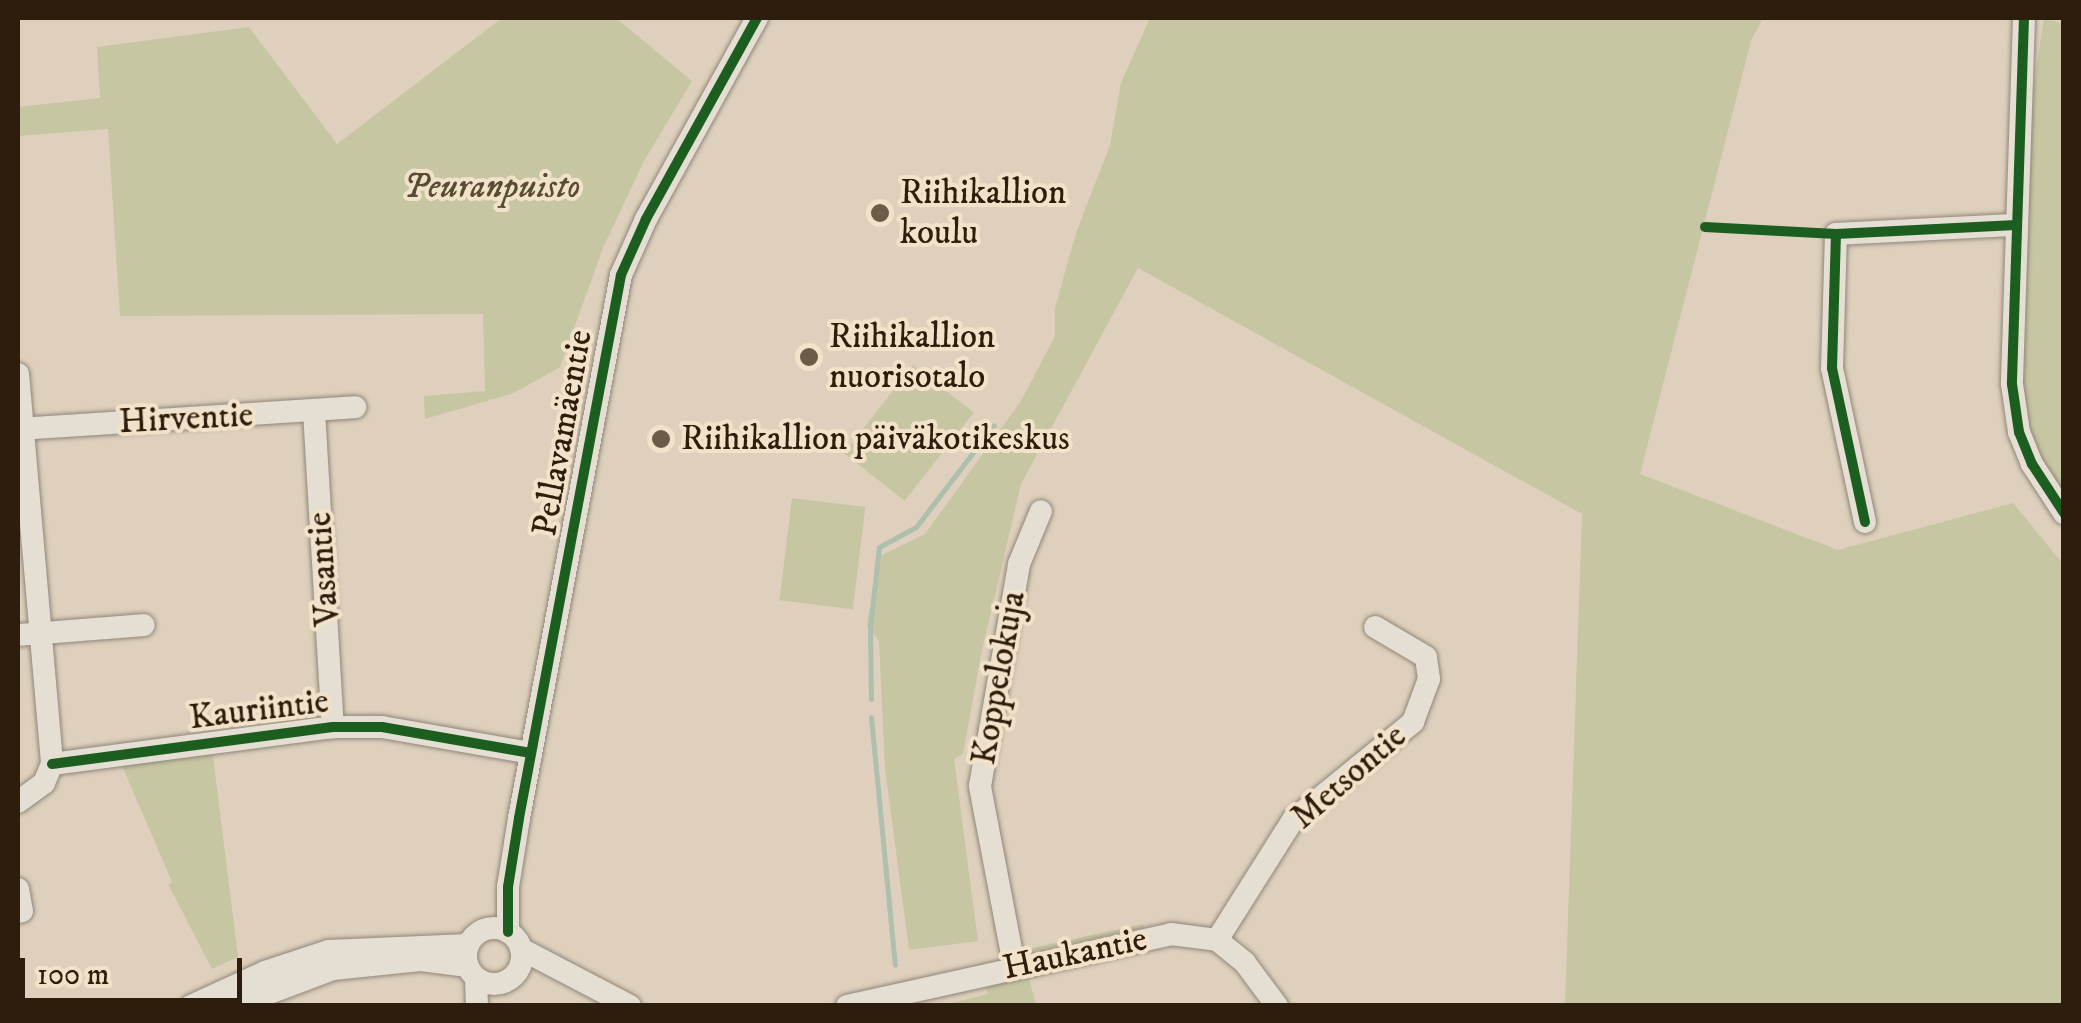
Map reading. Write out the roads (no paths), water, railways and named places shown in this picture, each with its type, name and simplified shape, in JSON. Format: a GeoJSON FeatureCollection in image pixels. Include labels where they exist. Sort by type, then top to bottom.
{"type":"FeatureCollection","features":[{"type":"Feature","properties":{"kind":"street","name":"Pellavamäentie"},"geometry":{"type":"LineString","coordinates":[[485,975],[506,936],[508,888],[621,275],[698,120],[758,18]]}},
{"type":"Feature","properties":{"kind":"street"},"geometry":{"type":"LineString","coordinates":[[2024,18],[2012,384],[2019,432],[2032,464],[2064,513]]}},
{"type":"Feature","properties":{"kind":"street"},"geometry":{"type":"LineString","coordinates":[[1866,522],[1832,368],[1836,234],[2016,225]]}},
{"type":"Feature","properties":{"kind":"street"},"geometry":{"type":"LineString","coordinates":[[18,374],[28,634],[52,764],[44,784],[18,802]]}},
{"type":"Feature","properties":{"kind":"street","name":"Hirventie"},"geometry":{"type":"LineString","coordinates":[[19,429],[355,407]]}},
{"type":"Feature","properties":{"kind":"street","name":"Vasantie"},"geometry":{"type":"LineString","coordinates":[[314,411],[333,728]]}},
{"type":"Feature","properties":{"kind":"street","name":"Koppelokuja"},"geometry":{"type":"LineString","coordinates":[[1014,965],[980,786],[1019,564],[1041,511]]}},
{"type":"Feature","properties":{"kind":"street"},"geometry":{"type":"LineString","coordinates":[[28,634],[144,624]]}},
{"type":"Feature","properties":{"kind":"street","name":"Metsontie"},"geometry":{"type":"LineString","coordinates":[[1217,940],[1293,820],[1413,722],[1429,679],[1426,657],[1375,627]]}},
{"type":"Feature","properties":{"kind":"street","name":"Kauriintie"},"geometry":{"type":"LineString","coordinates":[[52,764],[333,728],[382,727],[532,753]]}},
{"type":"Feature","properties":{"kind":"street","name":"Haukantie"},"geometry":{"type":"LineString","coordinates":[[848,1006],[1014,965],[1171,934],[1217,940]]}},
{"type":"Feature","properties":{"kind":"street"},"geometry":{"type":"LineString","coordinates":[[477,1006],[485,975],[506,936],[565,976],[630,1006]]}},
{"type":"Feature","properties":{"kind":"street"},"geometry":{"type":"LineString","coordinates":[[1217,940],[1245,964],[1277,1006]]}},
{"type":"Feature","properties":{"kind":"street"},"geometry":{"type":"LineString","coordinates":[[190,1006],[265,972],[329,952],[485,975],[565,976]]}},
{"type":"Feature","properties":{"kind":"street"},"geometry":{"type":"LineString","coordinates":[[236,1006],[333,969],[421,960],[485,975]]}},
{"type":"Feature","properties":{"kind":"waterway"},"geometry":{"type":"LineString","coordinates":[[871,699],[870,628],[879,547],[916,527],[994,425]]}},
{"type":"Feature","properties":{"kind":"waterway"},"geometry":{"type":"LineString","coordinates":[[871,717],[895,965]]}},
{"type":"Feature","properties":{"kind":"place","name":"Riihikallion koulu"},"geometry":{"type":"Point","coordinates":[880,213]}},
{"type":"Feature","properties":{"kind":"place","name":"Riihikallion nuorisotalo"},"geometry":{"type":"Point","coordinates":[809,357]}},
{"type":"Feature","properties":{"kind":"place","name":"Riihikallion päiväkotikeskus"},"geometry":{"type":"Point","coordinates":[661,439]}},
{"type":"Feature","properties":{"kind":"park label","name":"Peuranpuisto"},"geometry":{"type":"Point","coordinates":[492,187]}}]}
